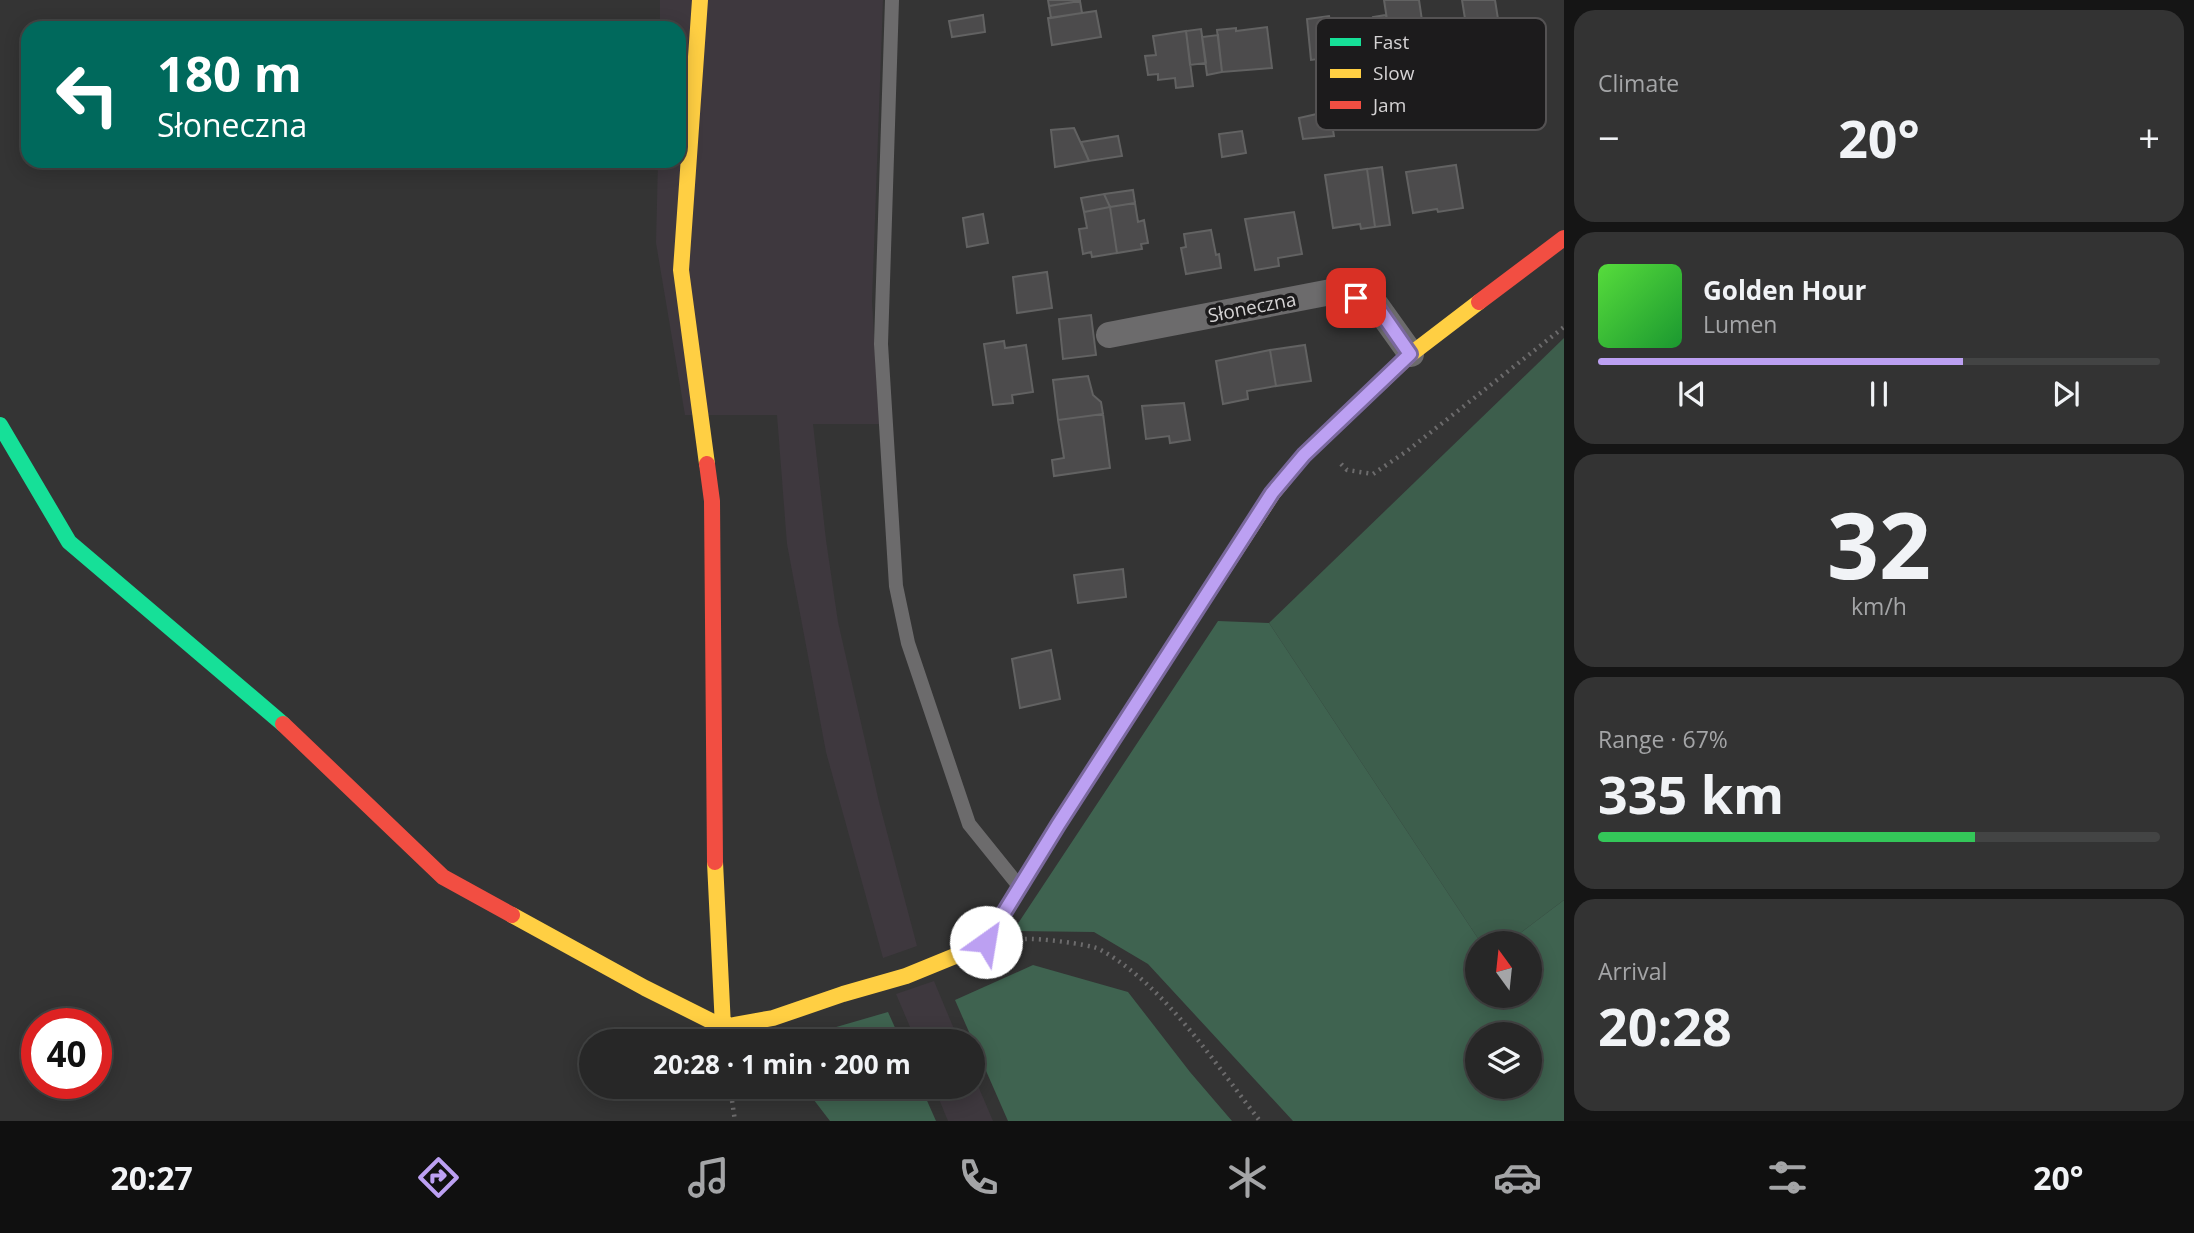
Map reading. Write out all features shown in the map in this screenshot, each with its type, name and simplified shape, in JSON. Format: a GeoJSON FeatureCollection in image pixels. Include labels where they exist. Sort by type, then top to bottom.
{"type":"FeatureCollection","features":[{"type":"Feature","properties":{"kind":"street"},"geometry":{"type":"LineString","coordinates":[[700,0],[681,271],[712,502],[715,901],[723,1027]]}},
{"type":"Feature","properties":{"kind":"street"},"geometry":{"type":"LineString","coordinates":[[0,425],[69,542],[304,742],[443,877],[645,988],[723,1027],[773,1018],[906,976],[967,953],[986,942],[1272,493],[1317,442],[1410,354],[1564,238]]}},
{"type":"Feature","properties":{"kind":"street","name":"Słoneczna"},"geometry":{"type":"LineString","coordinates":[[1109,335],[1336,291],[1376,305],[1410,354]]}},
{"type":"Feature","properties":{"kind":"lane"},"geometry":{"type":"LineString","coordinates":[[892,0],[881,344],[895,586],[908,643],[969,824],[1020,887]]}},
{"type":"Feature","properties":{"kind":"path"},"geometry":{"type":"LineString","coordinates":[[1317,442],[1347,470],[1373,474],[1407,451],[1564,327]]}},
{"type":"Feature","properties":{"kind":"path"},"geometry":{"type":"LineString","coordinates":[[986,942],[1033,939],[1097,947],[1135,972],[1189,1030],[1261,1121]]}},
{"type":"Feature","properties":{"kind":"path"},"geometry":{"type":"LineString","coordinates":[[732,1099],[735,1121]]}},
{"type":"Feature","properties":{"kind":"shaded area"},"geometry":{"type":"Polygon","coordinates":[[[660,0],[883,0],[872,301],[879,424],[813,424],[838,622],[879,802],[917,946],[883,958],[826,752],[787,544],[777,415],[685,415],[656,243],[658,168],[686,168],[686,21],[660,21],[660,0]]]}},
{"type":"Feature","properties":{"kind":"shaded area"},"geometry":{"type":"Polygon","coordinates":[[[934,981],[954,1029],[911,1029],[896,994],[934,981]]]}},
{"type":"Feature","properties":{"kind":"shaded area"},"geometry":{"type":"Polygon","coordinates":[[[939,1099],[984,1099],[993,1121],[948,1121],[939,1099]]]}},
{"type":"Feature","properties":{"kind":"green space"},"geometry":{"type":"Polygon","coordinates":[[[1564,338],[1564,900],[1523,931],[1473,931],[1269,623],[1564,338]]]}},
{"type":"Feature","properties":{"kind":"green space"},"geometry":{"type":"Polygon","coordinates":[[[1218,621],[1269,623],[1473,931],[1465,931],[1465,1008],[1542,1008],[1542,931],[1523,931],[1564,900],[1564,1121],[1293,1121],[1148,964],[1094,932],[1013,931],[1218,621]]]}},
{"type":"Feature","properties":{"kind":"green space"},"geometry":{"type":"Polygon","coordinates":[[[1033,965],[1128,992],[1232,1121],[1008,1121],[985,1068],[985,1029],[968,1029],[955,1000],[1033,965]]]}},
{"type":"Feature","properties":{"kind":"green space"},"geometry":{"type":"Polygon","coordinates":[[[888,1012],[896,1029],[829,1029],[888,1012]]]}},
{"type":"Feature","properties":{"kind":"green space"},"geometry":{"type":"Polygon","coordinates":[[[813,1099],[926,1099],[936,1121],[830,1121],[813,1099]]]}},
{"type":"Feature","properties":{"kind":"building"},"geometry":{"type":"Polygon","coordinates":[[[1048,0],[1080,0],[1080,1],[1049,6],[1048,0]]]}},
{"type":"Feature","properties":{"kind":"building"},"geometry":{"type":"Polygon","coordinates":[[[1384,0],[1419,0],[1422,18],[1387,18],[1384,0]]]}},
{"type":"Feature","properties":{"kind":"building"},"geometry":{"type":"Polygon","coordinates":[[[1462,0],[1495,0],[1498,18],[1465,18],[1462,0]]]}},
{"type":"Feature","properties":{"kind":"building"},"geometry":{"type":"Polygon","coordinates":[[[1080,1],[1082,13],[1051,18],[1049,6],[1080,1]]]}},
{"type":"Feature","properties":{"kind":"building"},"geometry":{"type":"Polygon","coordinates":[[[1096,11],[1101,37],[1052,45],[1048,18],[1096,11]]]}},
{"type":"Feature","properties":{"kind":"building"},"geometry":{"type":"Polygon","coordinates":[[[983,15],[985,32],[952,37],[949,21],[983,15]]]}},
{"type":"Feature","properties":{"kind":"building"},"geometry":{"type":"Polygon","coordinates":[[[1329,16],[1316,18],[1316,59],[1311,60],[1307,19],[1329,16]]]}},
{"type":"Feature","properties":{"kind":"building"},"geometry":{"type":"Polygon","coordinates":[[[1267,27],[1272,68],[1222,72],[1217,30],[1236,28],[1236,31],[1267,27]]]}},
{"type":"Feature","properties":{"kind":"building"},"geometry":{"type":"Polygon","coordinates":[[[1201,29],[1206,63],[1190,65],[1186,31],[1201,29]]]}},
{"type":"Feature","properties":{"kind":"building"},"geometry":{"type":"Polygon","coordinates":[[[1186,31],[1193,86],[1176,88],[1175,78],[1158,80],[1158,74],[1148,75],[1145,56],[1156,55],[1153,36],[1186,31]]]}},
{"type":"Feature","properties":{"kind":"building"},"geometry":{"type":"Polygon","coordinates":[[[1218,35],[1222,72],[1207,75],[1202,37],[1218,35]]]}},
{"type":"Feature","properties":{"kind":"building"},"geometry":{"type":"Polygon","coordinates":[[[1316,114],[1316,130],[1333,130],[1334,136],[1303,139],[1299,118],[1316,114]]]}},
{"type":"Feature","properties":{"kind":"building"},"geometry":{"type":"Polygon","coordinates":[[[1074,128],[1089,161],[1055,167],[1051,130],[1074,128]]]}},
{"type":"Feature","properties":{"kind":"building"},"geometry":{"type":"Polygon","coordinates":[[[1242,131],[1246,153],[1222,157],[1219,134],[1242,131]]]}},
{"type":"Feature","properties":{"kind":"building"},"geometry":{"type":"Polygon","coordinates":[[[1118,136],[1122,156],[1089,161],[1081,142],[1118,136]]]}},
{"type":"Feature","properties":{"kind":"building"},"geometry":{"type":"Polygon","coordinates":[[[1456,165],[1463,208],[1413,213],[1406,172],[1456,165]]]}},
{"type":"Feature","properties":{"kind":"building"},"geometry":{"type":"Polygon","coordinates":[[[1382,167],[1390,225],[1375,227],[1367,169],[1382,167]]]}},
{"type":"Feature","properties":{"kind":"building"},"geometry":{"type":"Polygon","coordinates":[[[1367,169],[1375,227],[1361,229],[1360,224],[1333,228],[1325,175],[1367,169]]]}},
{"type":"Feature","properties":{"kind":"building"},"geometry":{"type":"Polygon","coordinates":[[[1133,190],[1135,203],[1110,207],[1104,194],[1133,190]]]}},
{"type":"Feature","properties":{"kind":"building"},"geometry":{"type":"Polygon","coordinates":[[[1104,194],[1110,207],[1084,212],[1081,198],[1104,194]]]}},
{"type":"Feature","properties":{"kind":"building"},"geometry":{"type":"Polygon","coordinates":[[[1135,203],[1138,222],[1144,220],[1148,243],[1141,244],[1142,249],[1117,253],[1110,207],[1135,203]]]}},
{"type":"Feature","properties":{"kind":"building"},"geometry":{"type":"Polygon","coordinates":[[[1110,207],[1117,253],[1092,257],[1091,252],[1083,254],[1079,229],[1087,228],[1084,212],[1110,207]]]}},
{"type":"Feature","properties":{"kind":"building"},"geometry":{"type":"Polygon","coordinates":[[[1294,212],[1302,254],[1278,258],[1279,266],[1255,270],[1245,219],[1294,212]]]}},
{"type":"Feature","properties":{"kind":"building"},"geometry":{"type":"Polygon","coordinates":[[[983,214],[988,243],[967,247],[963,218],[983,214]]]}},
{"type":"Feature","properties":{"kind":"building"},"geometry":{"type":"Polygon","coordinates":[[[1211,230],[1221,268],[1186,274],[1181,248],[1186,247],[1184,234],[1211,230]]]}},
{"type":"Feature","properties":{"kind":"building"},"geometry":{"type":"Polygon","coordinates":[[[1047,272],[1052,308],[1017,313],[1013,277],[1047,272]]]}},
{"type":"Feature","properties":{"kind":"building"},"geometry":{"type":"Polygon","coordinates":[[[1091,315],[1096,355],[1063,359],[1059,319],[1091,315]]]}},
{"type":"Feature","properties":{"kind":"building"},"geometry":{"type":"Polygon","coordinates":[[[1004,341],[1005,348],[1026,345],[1033,392],[1012,395],[1013,403],[993,405],[984,344],[1004,341]]]}},
{"type":"Feature","properties":{"kind":"building"},"geometry":{"type":"Polygon","coordinates":[[[1305,345],[1311,381],[1276,386],[1270,350],[1305,345]]]}},
{"type":"Feature","properties":{"kind":"building"},"geometry":{"type":"Polygon","coordinates":[[[1270,350],[1276,386],[1247,391],[1248,399],[1223,404],[1216,361],[1270,350]]]}},
{"type":"Feature","properties":{"kind":"building"},"geometry":{"type":"Polygon","coordinates":[[[1088,376],[1093,395],[1101,402],[1103,414],[1058,420],[1053,380],[1088,376]]]}},
{"type":"Feature","properties":{"kind":"building"},"geometry":{"type":"Polygon","coordinates":[[[1184,403],[1190,440],[1170,443],[1169,436],[1146,439],[1142,406],[1184,403]]]}},
{"type":"Feature","properties":{"kind":"building"},"geometry":{"type":"Polygon","coordinates":[[[1103,414],[1110,468],[1054,476],[1052,460],[1064,458],[1058,420],[1103,414]]]}},
{"type":"Feature","properties":{"kind":"building"},"geometry":{"type":"Polygon","coordinates":[[[1123,569],[1126,597],[1078,603],[1074,575],[1123,569]]]}},
{"type":"Feature","properties":{"kind":"building"},"geometry":{"type":"Polygon","coordinates":[[[1051,650],[1060,699],[1020,708],[1012,659],[1051,650]]]}},
{"type":"Feature","properties":{"kind":"traffic: fast"},"geometry":{"type":"LineString","coordinates":[[0,425],[69,542],[283,724]]}},
{"type":"Feature","properties":{"kind":"traffic: slow"},"geometry":{"type":"LineString","coordinates":[[700,0],[681,270],[707,464]]}},
{"type":"Feature","properties":{"kind":"traffic: slow"},"geometry":{"type":"LineString","coordinates":[[1202,602],[1273,493],[1304,455],[1411,354],[1479,302]]}},
{"type":"Feature","properties":{"kind":"traffic: slow"},"geometry":{"type":"LineString","coordinates":[[715,862],[723,1027]]}},
{"type":"Feature","properties":{"kind":"traffic: slow"},"geometry":{"type":"LineString","coordinates":[[512,915],[645,988],[723,1027],[773,1018],[906,976],[977,947]]}},
{"type":"Feature","properties":{"kind":"traffic: jam"},"geometry":{"type":"LineString","coordinates":[[1479,302],[1564,238]]}},
{"type":"Feature","properties":{"kind":"traffic: jam"},"geometry":{"type":"LineString","coordinates":[[707,464],[712,501],[715,862]]}},
{"type":"Feature","properties":{"kind":"traffic: jam"},"geometry":{"type":"LineString","coordinates":[[977,947],[986,942],[1202,602]]}},
{"type":"Feature","properties":{"kind":"traffic: jam"},"geometry":{"type":"LineString","coordinates":[[283,724],[443,877],[512,915]]}},
{"type":"Feature","properties":{"kind":"route"},"geometry":{"type":"LineString","coordinates":[[986,942],[1058,825],[1272,493],[1304,455],[1410,354],[1376,305],[1356,298]]}}]}
